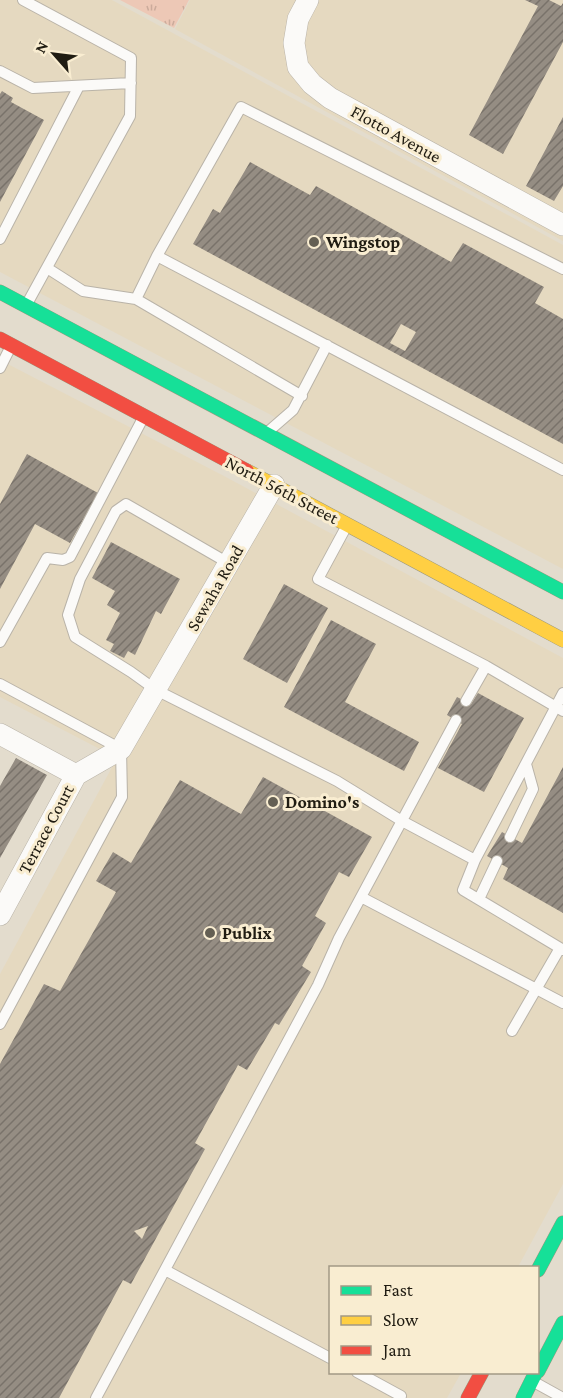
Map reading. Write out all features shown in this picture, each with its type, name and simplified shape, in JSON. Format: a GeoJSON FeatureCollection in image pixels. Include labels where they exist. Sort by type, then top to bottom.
{"type":"FeatureCollection","features":[{"type":"Feature","properties":{"kind":"main road"},"geometry":{"type":"LineString","coordinates":[[0,292],[563,591]]}},
{"type":"Feature","properties":{"kind":"main road"},"geometry":{"type":"LineString","coordinates":[[13,316],[26,307]]}},
{"type":"Feature","properties":{"kind":"main road","name":"North 56th Street"},"geometry":{"type":"LineString","coordinates":[[6,342],[144,417],[278,481],[347,524],[563,640]]}},
{"type":"Feature","properties":{"kind":"main road"},"geometry":{"type":"LineString","coordinates":[[121,405],[199,429]]}},
{"type":"Feature","properties":{"kind":"main road"},"geometry":{"type":"LineString","coordinates":[[251,441],[266,434]]}},
{"type":"Feature","properties":{"kind":"main road"},"geometry":{"type":"LineString","coordinates":[[448,545],[476,546]]}},
{"type":"Feature","properties":{"kind":"main road"},"geometry":{"type":"LineString","coordinates":[[539,1266],[563,1223]]}},
{"type":"Feature","properties":{"kind":"main road"},"geometry":{"type":"LineString","coordinates":[[539,1371],[556,1355],[563,1323]]}},
{"type":"Feature","properties":{"kind":"main road"},"geometry":{"type":"LineString","coordinates":[[468,1398],[481,1374]]}},
{"type":"Feature","properties":{"kind":"main road"},"geometry":{"type":"LineString","coordinates":[[523,1398],[535,1375]]}},
{"type":"Feature","properties":{"kind":"street","name":"Flotto Avenue"},"geometry":{"type":"LineString","coordinates":[[308,0],[298,19],[294,43],[298,67],[312,84],[330,98],[563,225]]}},
{"type":"Feature","properties":{"kind":"street","name":"Sewaha Road"},"geometry":{"type":"LineString","coordinates":[[156,690],[278,481]]}},
{"type":"Feature","properties":{"kind":"street","name":"Terrace Court"},"geometry":{"type":"LineString","coordinates":[[0,915],[76,775],[121,749],[156,690]]}},
{"type":"Feature","properties":{"kind":"street","name":"Terrace Court"},"geometry":{"type":"LineString","coordinates":[[0,734],[76,775]]}},
{"type":"Feature","properties":{"kind":"lane"},"geometry":{"type":"LineString","coordinates":[[23,0],[131,58],[130,116],[26,307]]}},
{"type":"Feature","properties":{"kind":"lane"},"geometry":{"type":"LineString","coordinates":[[0,71],[33,88],[131,83]]}},
{"type":"Feature","properties":{"kind":"lane"},"geometry":{"type":"LineString","coordinates":[[0,239],[79,86]]}},
{"type":"Feature","properties":{"kind":"lane"},"geometry":{"type":"LineString","coordinates":[[136,299],[157,256],[241,107],[563,269]]}},
{"type":"Feature","properties":{"kind":"lane"},"geometry":{"type":"LineString","coordinates":[[157,256],[563,470]]}},
{"type":"Feature","properties":{"kind":"lane"},"geometry":{"type":"LineString","coordinates":[[47,268],[83,291],[136,299],[302,396]]}},
{"type":"Feature","properties":{"kind":"lane"},"geometry":{"type":"LineString","coordinates":[[0,368],[6,342]]}},
{"type":"Feature","properties":{"kind":"lane"},"geometry":{"type":"LineString","coordinates":[[266,434],[293,410],[327,345]]}},
{"type":"Feature","properties":{"kind":"lane"},"geometry":{"type":"LineString","coordinates":[[0,642],[47,558],[63,560],[70,557],[144,417]]}},
{"type":"Feature","properties":{"kind":"lane"},"geometry":{"type":"LineString","coordinates":[[230,564],[126,504],[116,511],[80,579],[68,615],[75,637],[156,690],[337,781],[402,821],[475,860]]}},
{"type":"Feature","properties":{"kind":"lane"},"geometry":{"type":"LineString","coordinates":[[347,524],[318,579],[486,666],[560,709]]}},
{"type":"Feature","properties":{"kind":"lane"},"geometry":{"type":"LineString","coordinates":[[466,701],[486,666]]}},
{"type":"Feature","properties":{"kind":"lane"},"geometry":{"type":"LineString","coordinates":[[0,684],[121,749],[122,797],[0,1024]]}},
{"type":"Feature","properties":{"kind":"lane"},"geometry":{"type":"LineString","coordinates":[[512,1031],[562,949],[463,890],[475,860],[526,764],[560,709],[563,693]]}},
{"type":"Feature","properties":{"kind":"lane"},"geometry":{"type":"LineString","coordinates":[[96,1398],[318,985],[339,938],[456,720]]}},
{"type":"Feature","properties":{"kind":"lane"},"geometry":{"type":"LineString","coordinates":[[510,837],[533,789],[526,764]]}},
{"type":"Feature","properties":{"kind":"lane"},"geometry":{"type":"LineString","coordinates":[[479,899],[497,861]]}},
{"type":"Feature","properties":{"kind":"lane"},"geometry":{"type":"LineString","coordinates":[[361,897],[563,1003]]}},
{"type":"Feature","properties":{"kind":"lane"},"geometry":{"type":"LineString","coordinates":[[165,1270],[329,1357]]}},
{"type":"Feature","properties":{"kind":"lane"},"geometry":{"type":"LineString","coordinates":[[361,1374],[401,1396]]}},
{"type":"Feature","properties":{"kind":"lane"},"geometry":{"type":"LineString","coordinates":[[535,1375],[563,1398]]}},
{"type":"Feature","properties":{"kind":"shaded area"},"geometry":{"type":"Polygon","coordinates":[[[0,0],[112,0],[563,245],[563,569],[0,272],[0,0]]]}},
{"type":"Feature","properties":{"kind":"shaded area"},"geometry":{"type":"Polygon","coordinates":[[[190,0],[563,0],[563,241],[175,29],[190,0]]]}},
{"type":"Feature","properties":{"kind":"shaded area"},"geometry":{"type":"Polygon","coordinates":[[[0,360],[224,476],[563,658],[563,1184],[519,1266],[329,1266],[329,1374],[460,1374],[447,1398],[0,1398],[0,974],[117,758],[0,697],[0,360]]]}},
{"type":"Feature","properties":{"kind":"green space"},"geometry":{"type":"Polygon","coordinates":[[[120,0],[189,0],[174,28],[120,0]]]}},
{"type":"Feature","properties":{"kind":"building"},"geometry":{"type":"Polygon","coordinates":[[[525,0],[549,0],[561,6],[563,3],[563,42],[503,154],[469,135],[538,6],[525,0]]]}},
{"type":"Feature","properties":{"kind":"building"},"geometry":{"type":"Polygon","coordinates":[[[2,91],[13,98],[11,102],[44,120],[0,202],[0,94],[2,91]]]}},
{"type":"Feature","properties":{"kind":"building"},"geometry":{"type":"Polygon","coordinates":[[[563,117],[563,186],[554,201],[526,186],[563,117]]]}},
{"type":"Feature","properties":{"kind":"building"},"geometry":{"type":"Polygon","coordinates":[[[250,162],[310,195],[316,186],[451,262],[463,243],[544,287],[535,303],[563,319],[563,444],[193,244],[213,209],[220,213],[250,162]],[[401,324],[390,343],[405,351],[416,332],[401,324]]]}},
{"type":"Feature","properties":{"kind":"building"},"geometry":{"type":"Polygon","coordinates":[[[27,454],[98,493],[70,543],[35,524],[0,589],[0,504],[27,454]]]}},
{"type":"Feature","properties":{"kind":"building"},"geometry":{"type":"Polygon","coordinates":[[[111,542],[180,579],[161,614],[156,611],[135,655],[128,651],[124,658],[110,651],[114,644],[106,640],[120,613],[107,605],[115,591],[92,578],[111,542]]]}},
{"type":"Feature","properties":{"kind":"building"},"geometry":{"type":"Polygon","coordinates":[[[284,584],[328,608],[287,683],[243,659],[284,584]]]}},
{"type":"Feature","properties":{"kind":"building"},"geometry":{"type":"Polygon","coordinates":[[[331,620],[376,644],[345,702],[419,742],[404,771],[284,707],[331,620]]]}},
{"type":"Feature","properties":{"kind":"building"},"geometry":{"type":"Polygon","coordinates":[[[478,693],[524,718],[484,792],[438,768],[462,724],[447,715],[457,697],[471,704],[478,693]]]}},
{"type":"Feature","properties":{"kind":"building"},"geometry":{"type":"Polygon","coordinates":[[[16,758],[47,775],[0,858],[0,786],[16,758]]]}},
{"type":"Feature","properties":{"kind":"building"},"geometry":{"type":"Polygon","coordinates":[[[563,767],[563,913],[503,879],[508,868],[487,856],[502,832],[522,843],[563,767]]]}},
{"type":"Feature","properties":{"kind":"building"},"geometry":{"type":"Polygon","coordinates":[[[263,777],[372,837],[349,877],[339,872],[315,916],[326,923],[302,966],[311,972],[279,1025],[275,1023],[247,1070],[238,1065],[195,1143],[205,1149],[131,1284],[123,1280],[59,1398],[0,1398],[0,1064],[44,984],[60,991],[116,892],[96,881],[113,852],[131,863],[180,780],[241,814],[263,777]],[[148,1226],[134,1231],[142,1239],[148,1226]]]}},
{"type":"Feature","properties":{"kind":"traffic: fast"},"geometry":{"type":"LineString","coordinates":[[0,292],[563,592]]}},
{"type":"Feature","properties":{"kind":"traffic: fast"},"geometry":{"type":"LineString","coordinates":[[539,1268],[563,1223]]}},
{"type":"Feature","properties":{"kind":"traffic: fast"},"geometry":{"type":"LineString","coordinates":[[539,1369],[563,1323]]}},
{"type":"Feature","properties":{"kind":"traffic: fast"},"geometry":{"type":"LineString","coordinates":[[523,1398],[535,1374]]}},
{"type":"Feature","properties":{"kind":"traffic: slow"},"geometry":{"type":"LineString","coordinates":[[247,471],[563,640]]}},
{"type":"Feature","properties":{"kind":"traffic: jam"},"geometry":{"type":"LineString","coordinates":[[0,339],[247,471]]}},
{"type":"Feature","properties":{"kind":"traffic: jam"},"geometry":{"type":"LineString","coordinates":[[468,1398],[481,1374]]}},
{"type":"Feature","properties":{"kind":"place","name":"Wingstop"},"geometry":{"type":"Point","coordinates":[314,242]}},
{"type":"Feature","properties":{"kind":"place","name":"Domino's"},"geometry":{"type":"Point","coordinates":[273,802]}},
{"type":"Feature","properties":{"kind":"place","name":"Publix"},"geometry":{"type":"Point","coordinates":[210,933]}}]}
